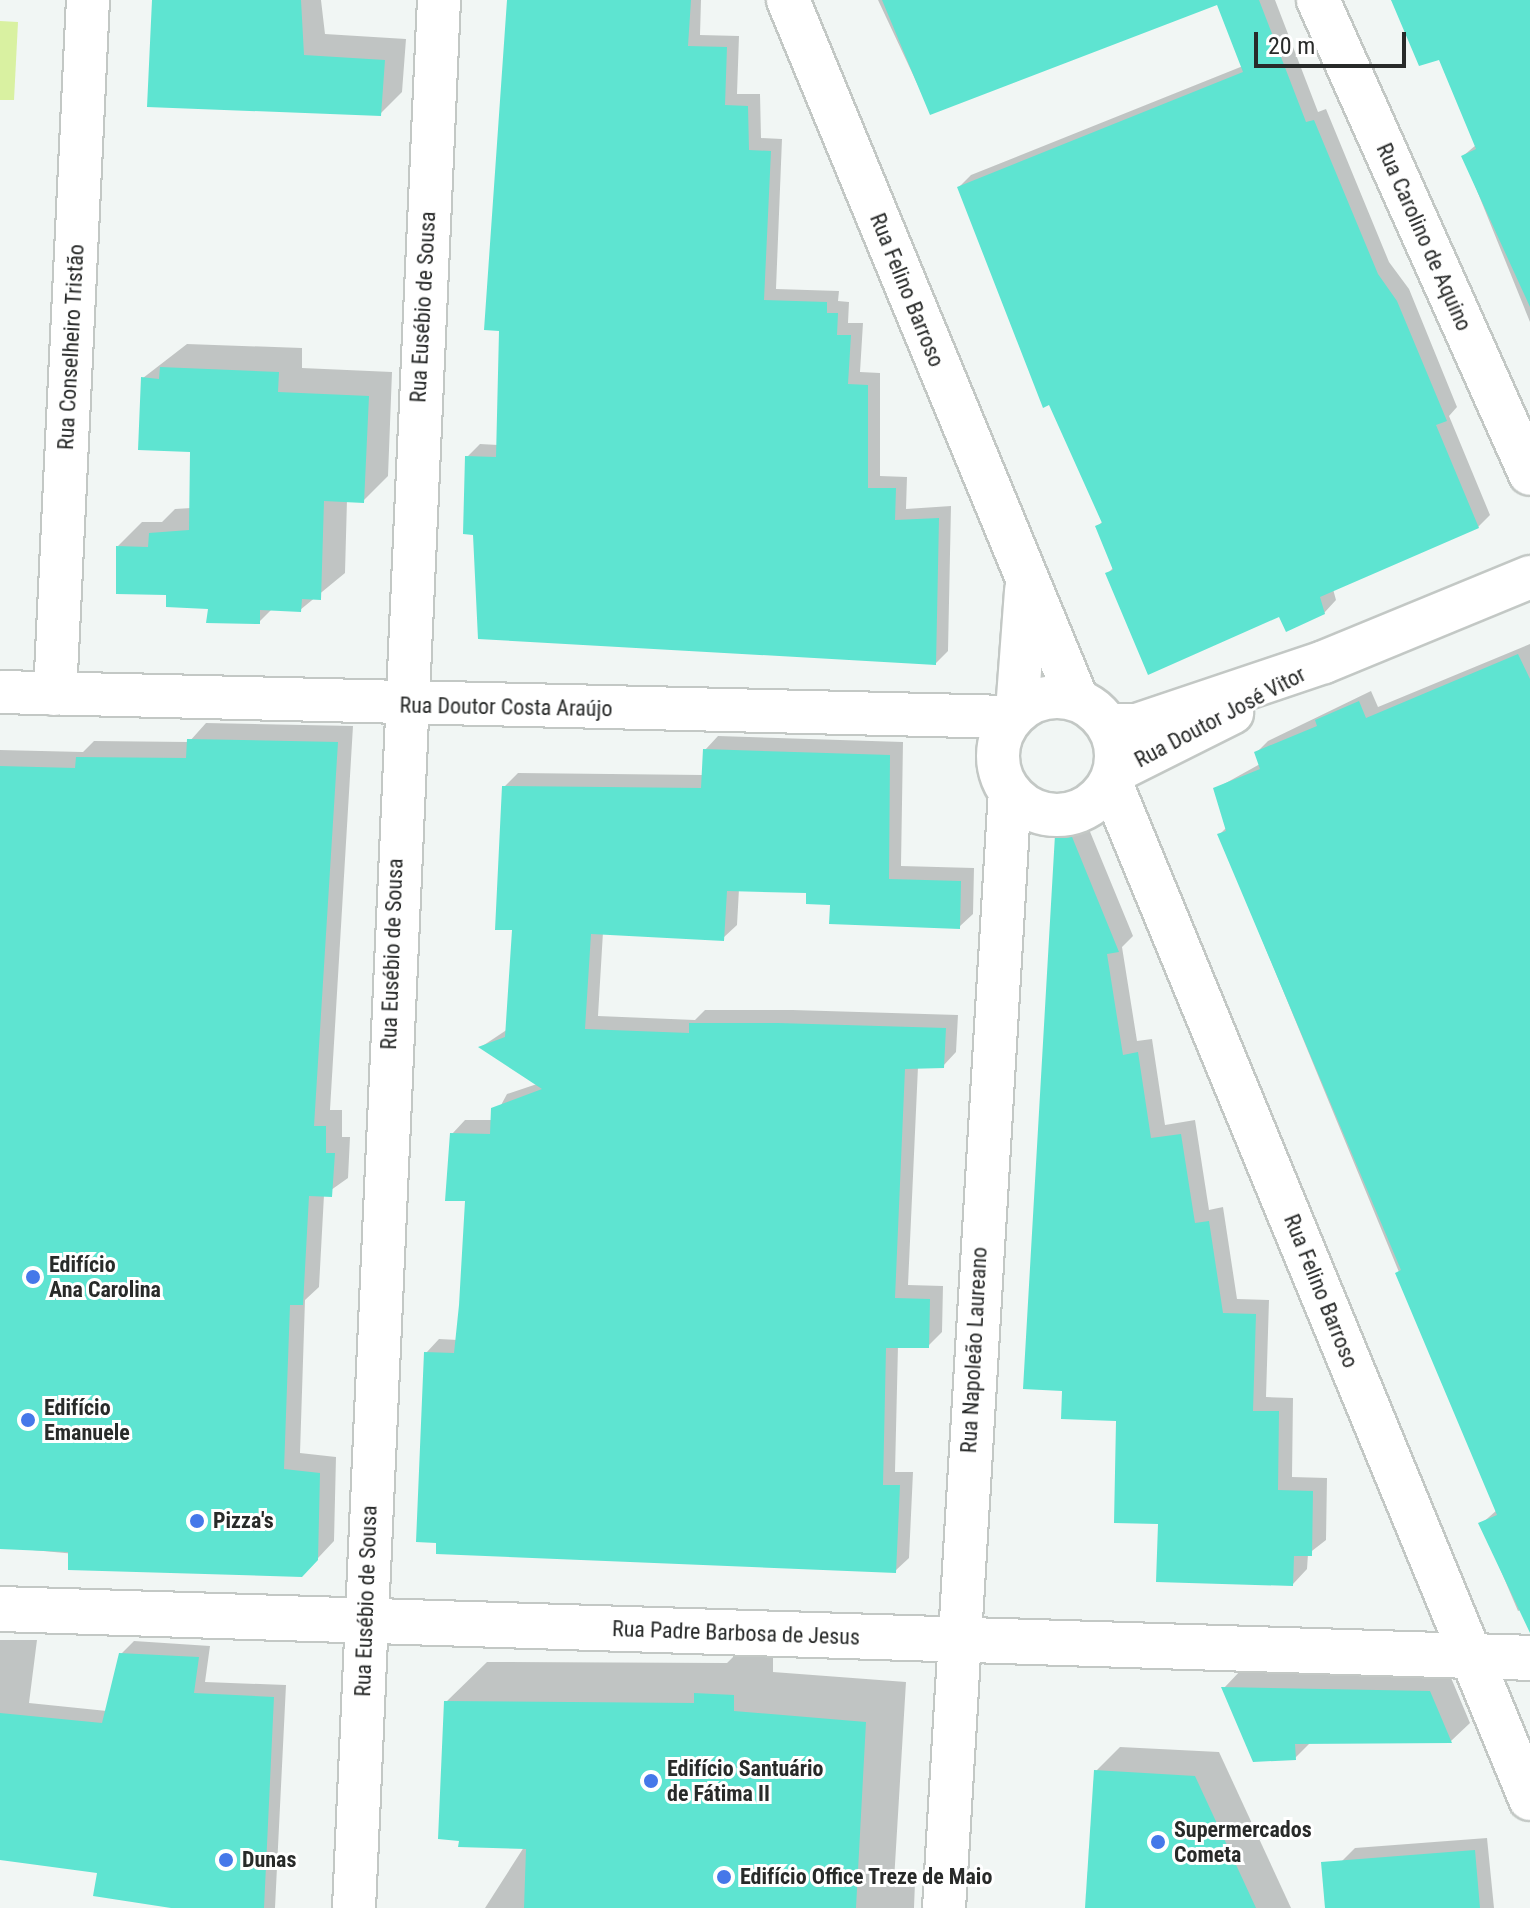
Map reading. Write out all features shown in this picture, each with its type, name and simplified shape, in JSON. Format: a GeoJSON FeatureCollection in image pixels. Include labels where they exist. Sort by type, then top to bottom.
{"type":"FeatureCollection","features":[{"type":"Feature","properties":{"kind":"street","name":"Rua Conselheiro Tristão"},"geometry":{"type":"LineString","coordinates":[[55,694],[88,0]]}},
{"type":"Feature","properties":{"kind":"street","name":"Rua Eusébio de Sousa"},"geometry":{"type":"LineString","coordinates":[[354,1908],[403,705],[439,0]]}},
{"type":"Feature","properties":{"kind":"street","name":"Rua Felino Barroso"},"geometry":{"type":"LineString","coordinates":[[788,0],[1077,699]]}},
{"type":"Feature","properties":{"kind":"street","name":"Rua Carolino de Aquino"},"geometry":{"type":"LineString","coordinates":[[1318,0],[1530,474]]}},
{"type":"Feature","properties":{"kind":"street","name":"Rua Doutor José Vitor"},"geometry":{"type":"LineString","coordinates":[[1109,725],[1137,725],[1324,662],[1530,577]]}},
{"type":"Feature","properties":{"kind":"street","name":"Rua Felino Barroso"},"geometry":{"type":"LineString","coordinates":[[1015,714],[1027,580]]}},
{"type":"Feature","properties":{"kind":"street","name":"Rua Doutor José Vitor"},"geometry":{"type":"LineString","coordinates":[[1114,777],[1324,662]]}},
{"type":"Feature","properties":{"kind":"street","name":"Rua Doutor Costa Araújo"},"geometry":{"type":"LineString","coordinates":[[0,692],[403,705],[1015,714]]}},
{"type":"Feature","properties":{"kind":"street"},"geometry":{"type":"LineString","coordinates":[[1046,697],[1077,699],[1109,725],[1114,777],[1082,810],[1063,815],[1042,814],[1010,792],[998,762],[1015,714],[1046,697]]}},
{"type":"Feature","properties":{"kind":"street","name":"Rua Felino Barroso"},"geometry":{"type":"LineString","coordinates":[[1114,777],[1530,1799]]}},
{"type":"Feature","properties":{"kind":"street","name":"Rua Napoleão Laureano"},"geometry":{"type":"LineString","coordinates":[[944,1908],[957,1640],[1010,792]]}},
{"type":"Feature","properties":{"kind":"street","name":"Rua Padre Barbosa de Jesus"},"geometry":{"type":"LineString","coordinates":[[0,1609],[1473,1659],[1530,1658]]}},
{"type":"Feature","properties":{"kind":"green space"},"geometry":{"type":"Polygon","coordinates":[[[0,21],[18,22],[14,100],[0,100],[0,21]]]}},
{"type":"Feature","properties":{"kind":"building"},"geometry":{"type":"Polygon","coordinates":[[[152,0],[301,0],[304,55],[385,60],[381,116],[147,107],[152,0]]]}},
{"type":"Feature","properties":{"kind":"building"},"geometry":{"type":"Polygon","coordinates":[[[507,0],[691,0],[688,46],[727,47],[725,105],[748,106],[749,150],[771,151],[764,300],[827,302],[827,313],[838,313],[837,335],[851,335],[848,384],[868,385],[868,488],[896,488],[895,520],[939,518],[936,665],[478,639],[473,535],[463,534],[465,456],[496,457],[499,331],[484,330],[507,0]]]}},
{"type":"Feature","properties":{"kind":"building"},"geometry":{"type":"Polygon","coordinates":[[[882,0],[1259,0],[1306,122],[1314,120],[1378,274],[1397,301],[1447,421],[1436,425],[1479,528],[1320,597],[1325,614],[1286,632],[1279,617],[1148,675],[1105,573],[1113,570],[1095,526],[1102,523],[1049,405],[1043,408],[957,187],[1243,72],[1217,5],[930,115],[882,0]]]}},
{"type":"Feature","properties":{"kind":"building"},"geometry":{"type":"Polygon","coordinates":[[[1391,0],[1530,0],[1530,307],[1461,156],[1476,149],[1439,60],[1419,66],[1391,0]]]}},
{"type":"Feature","properties":{"kind":"building"},"geometry":{"type":"Polygon","coordinates":[[[160,367],[279,372],[278,392],[369,396],[364,503],[324,501],[321,600],[302,599],[301,612],[260,610],[260,624],[206,623],[208,609],[166,607],[166,595],[116,594],[116,546],[148,547],[149,533],[189,530],[190,452],[138,450],[141,377],[159,379],[160,367]]]}},
{"type":"Feature","properties":{"kind":"building"},"geometry":{"type":"Polygon","coordinates":[[[1518,654],[1530,679],[1530,1633],[1478,1523],[1497,1515],[1395,1273],[1401,1270],[1217,834],[1226,831],[1213,788],[1260,769],[1254,752],[1317,726],[1315,720],[1359,701],[1366,718],[1518,654]]]}},
{"type":"Feature","properties":{"kind":"building"},"geometry":{"type":"Polygon","coordinates":[[[187,739],[338,742],[314,1126],[326,1126],[326,1153],[335,1153],[332,1197],[309,1196],[303,1305],[290,1305],[284,1469],[320,1473],[318,1560],[302,1577],[68,1570],[68,1552],[0,1549],[0,766],[75,768],[76,757],[186,758],[187,739]]]}},
{"type":"Feature","properties":{"kind":"building"},"geometry":{"type":"Polygon","coordinates":[[[703,749],[890,755],[889,879],[961,881],[960,929],[829,924],[830,905],[806,904],[806,893],[727,891],[724,941],[591,934],[585,1029],[689,1033],[689,1023],[946,1028],[944,1068],[905,1069],[895,1298],[930,1299],[929,1348],[886,1348],[883,1485],[900,1485],[896,1573],[436,1554],[436,1543],[416,1542],[424,1352],[454,1353],[459,1305],[465,1201],[445,1201],[450,1133],[490,1134],[491,1108],[542,1089],[478,1047],[505,1037],[512,930],[495,930],[502,786],[701,788],[703,749]]]}},
{"type":"Feature","properties":{"kind":"building"},"geometry":{"type":"Polygon","coordinates":[[[1057,800],[1119,952],[1107,954],[1123,1055],[1138,1052],[1151,1138],[1181,1134],[1195,1223],[1209,1221],[1223,1313],[1256,1314],[1253,1411],[1279,1411],[1278,1490],[1313,1491],[1312,1556],[1294,1556],[1293,1586],[1156,1582],[1158,1524],[1114,1523],[1116,1421],[1061,1419],[1062,1391],[1023,1389],[1057,800]]]}},
{"type":"Feature","properties":{"kind":"building"},"geometry":{"type":"Polygon","coordinates":[[[119,1653],[199,1657],[194,1693],[274,1697],[264,1908],[171,1908],[93,1896],[97,1873],[0,1860],[0,1713],[102,1723],[119,1653]]]}},
{"type":"Feature","properties":{"kind":"building"},"geometry":{"type":"Polygon","coordinates":[[[1221,1687],[1430,1691],[1452,1743],[1295,1744],[1296,1760],[1253,1762],[1221,1687]]]}},
{"type":"Feature","properties":{"kind":"building","name":"Edifício Santuário de Fátima II"},"geometry":{"type":"Polygon","coordinates":[[[694,1693],[734,1695],[734,1711],[866,1722],[856,1908],[524,1908],[526,1849],[458,1847],[459,1841],[438,1839],[444,1701],[694,1703],[694,1693]]]}},
{"type":"Feature","properties":{"kind":"building","name":"Supermercados Cometa"},"geometry":{"type":"Polygon","coordinates":[[[1094,1770],[1195,1776],[1256,1908],[1085,1908],[1094,1770]]]}},
{"type":"Feature","properties":{"kind":"building"},"geometry":{"type":"Polygon","coordinates":[[[1475,1850],[1480,1908],[1325,1908],[1321,1862],[1475,1850]]]}},
{"type":"Feature","properties":{"kind":"place","name":"Edifício Ana Carolina"},"geometry":{"type":"Point","coordinates":[33,1277]}},
{"type":"Feature","properties":{"kind":"place","name":"Edifício Emanuele"},"geometry":{"type":"Point","coordinates":[28,1420]}},
{"type":"Feature","properties":{"kind":"place","name":"Pizza's"},"geometry":{"type":"Point","coordinates":[197,1521]}},
{"type":"Feature","properties":{"kind":"place","name":"Edifício Santuário de Fátima II"},"geometry":{"type":"Point","coordinates":[651,1781]}},
{"type":"Feature","properties":{"kind":"place","name":"Supermercados Cometa"},"geometry":{"type":"Point","coordinates":[1158,1842]}},
{"type":"Feature","properties":{"kind":"place","name":"Dunas"},"geometry":{"type":"Point","coordinates":[226,1860]}},
{"type":"Feature","properties":{"kind":"place","name":"Edifício Office Treze de Maio"},"geometry":{"type":"Point","coordinates":[724,1877]}}]}
